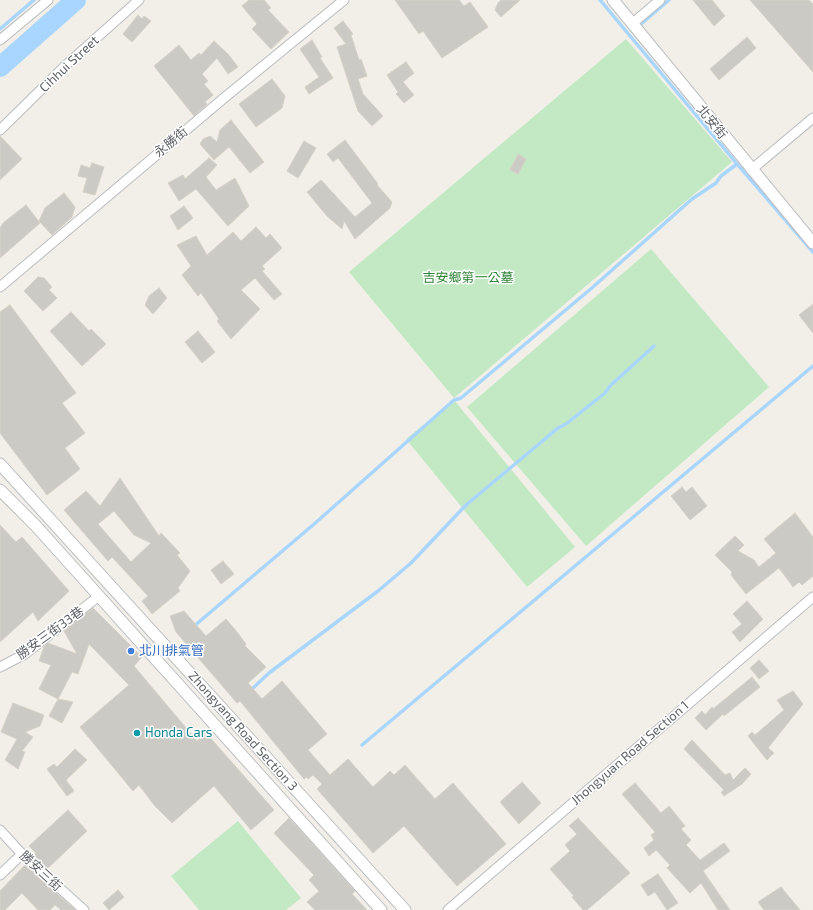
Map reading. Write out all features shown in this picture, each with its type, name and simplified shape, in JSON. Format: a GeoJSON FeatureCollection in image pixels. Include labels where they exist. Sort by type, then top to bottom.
{"type":"FeatureCollection","features":[{"type":"Feature","properties":{"kind":"street"},"geometry":{"type":"LineString","coordinates":[[0,40],[48,0]]}},
{"type":"Feature","properties":{"kind":"street","name":"Cihhui Street"},"geometry":{"type":"LineString","coordinates":[[0,130],[65,66],[139,0]]}},
{"type":"Feature","properties":{"kind":"street","name":"永勝街"},"geometry":{"type":"LineString","coordinates":[[0,287],[224,98],[344,0]]}},
{"type":"Feature","properties":{"kind":"street","name":"北安街"},"geometry":{"type":"LineString","coordinates":[[613,0],[751,170],[813,243]]}},
{"type":"Feature","properties":{"kind":"street"},"geometry":{"type":"LineString","coordinates":[[633,23],[660,0]]}},
{"type":"Feature","properties":{"kind":"street"},"geometry":{"type":"LineString","coordinates":[[751,170],[813,118]]}},
{"type":"Feature","properties":{"kind":"street","name":"Zhongyang Road Section 3"},"geometry":{"type":"LineString","coordinates":[[0,464],[405,910]]}},
{"type":"Feature","properties":{"kind":"street","name":"Zhongyang Road Section 3"},"geometry":{"type":"LineString","coordinates":[[0,490],[36,526],[380,910]]}},
{"type":"Feature","properties":{"kind":"street","name":"勝安三街33巷"},"geometry":{"type":"LineString","coordinates":[[0,667],[26,654],[99,596]]}},
{"type":"Feature","properties":{"kind":"street","name":"Jhongyuan Road Section 1"},"geometry":{"type":"LineString","coordinates":[[448,910],[813,597]]}},
{"type":"Feature","properties":{"kind":"street","name":"勝安三街"},"geometry":{"type":"LineString","coordinates":[[0,830],[22,854],[84,910]]}},
{"type":"Feature","properties":{"kind":"street"},"geometry":{"type":"LineString","coordinates":[[0,875],[22,854]]}},
{"type":"Feature","properties":{"kind":"green space","name":"吉安鄉第一公墓"},"geometry":{"type":"Polygon","coordinates":[[[626,39],[732,162],[454,398],[349,272],[626,39]]]}},
{"type":"Feature","properties":{"kind":"green space"},"geometry":{"type":"Polygon","coordinates":[[[651,249],[769,387],[586,546],[467,407],[651,249]]]}},
{"type":"Feature","properties":{"kind":"green space"},"geometry":{"type":"Polygon","coordinates":[[[454,400],[575,547],[527,587],[406,439],[454,400]]]}},
{"type":"Feature","properties":{"kind":"green space"},"geometry":{"type":"Polygon","coordinates":[[[238,821],[301,898],[286,910],[199,910],[171,876],[238,821]]]}},
{"type":"Feature","properties":{"kind":"building"},"geometry":{"type":"Polygon","coordinates":[[[249,0],[264,0],[271,8],[268,10],[289,32],[271,49],[252,29],[257,24],[242,6],[249,0]]]}},
{"type":"Feature","properties":{"kind":"building"},"geometry":{"type":"Polygon","coordinates":[[[395,0],[459,0],[464,6],[470,2],[488,27],[442,58],[423,31],[419,34],[395,0]]]}},
{"type":"Feature","properties":{"kind":"building"},"geometry":{"type":"Polygon","coordinates":[[[501,0],[520,0],[501,17],[495,10],[501,0]]]}},
{"type":"Feature","properties":{"kind":"building"},"geometry":{"type":"Polygon","coordinates":[[[693,0],[712,0],[725,16],[714,26],[693,0]]]}},
{"type":"Feature","properties":{"kind":"building"},"geometry":{"type":"Polygon","coordinates":[[[750,0],[809,0],[813,4],[813,72],[750,0]]]}},
{"type":"Feature","properties":{"kind":"building"},"geometry":{"type":"Polygon","coordinates":[[[138,15],[142,19],[144,16],[151,21],[132,42],[123,34],[138,15]]]}},
{"type":"Feature","properties":{"kind":"building"},"geometry":{"type":"Polygon","coordinates":[[[343,21],[353,34],[351,35],[359,60],[361,59],[367,76],[358,79],[363,94],[383,116],[372,126],[358,111],[337,47],[346,44],[334,28],[343,21]]]}},
{"type":"Feature","properties":{"kind":"building"},"geometry":{"type":"Polygon","coordinates":[[[747,37],[756,48],[719,80],[710,69],[747,37]]]}},
{"type":"Feature","properties":{"kind":"building"},"geometry":{"type":"Polygon","coordinates":[[[312,40],[322,57],[320,58],[333,78],[309,94],[305,87],[319,77],[300,49],[312,40]]]}},
{"type":"Feature","properties":{"kind":"building"},"geometry":{"type":"Polygon","coordinates":[[[214,41],[228,54],[238,67],[228,74],[217,58],[202,74],[208,81],[204,84],[213,95],[205,102],[207,104],[194,116],[154,66],[179,45],[191,60],[199,53],[201,55],[214,41]]]}},
{"type":"Feature","properties":{"kind":"building"},"geometry":{"type":"Polygon","coordinates":[[[406,62],[414,73],[403,82],[414,95],[404,103],[396,94],[398,92],[387,75],[406,62]]]}},
{"type":"Feature","properties":{"kind":"building"},"geometry":{"type":"Polygon","coordinates":[[[272,79],[285,96],[282,108],[256,127],[239,104],[272,79]]]}},
{"type":"Feature","properties":{"kind":"building"},"geometry":{"type":"Polygon","coordinates":[[[231,120],[264,162],[250,173],[229,147],[214,160],[200,144],[203,139],[210,136],[217,142],[220,130],[231,120]]]}},
{"type":"Feature","properties":{"kind":"building"},"geometry":{"type":"Polygon","coordinates":[[[0,136],[22,159],[0,180],[0,136]]]}},
{"type":"Feature","properties":{"kind":"building"},"geometry":{"type":"Polygon","coordinates":[[[345,140],[378,184],[377,185],[392,202],[390,208],[355,239],[344,221],[342,229],[327,216],[307,192],[321,180],[355,217],[372,203],[338,158],[333,162],[327,154],[345,140]]]}},
{"type":"Feature","properties":{"kind":"building"},"geometry":{"type":"Polygon","coordinates":[[[304,141],[316,148],[298,178],[287,171],[304,141]]]}},
{"type":"Feature","properties":{"kind":"building"},"geometry":{"type":"Polygon","coordinates":[[[518,154],[526,159],[518,174],[510,170],[518,154]]]}},
{"type":"Feature","properties":{"kind":"building"},"geometry":{"type":"Polygon","coordinates":[[[209,158],[217,165],[206,177],[216,190],[235,178],[249,206],[228,226],[196,189],[179,201],[168,183],[183,175],[185,179],[209,158]]]}},
{"type":"Feature","properties":{"kind":"building"},"geometry":{"type":"Polygon","coordinates":[[[92,163],[104,167],[95,195],[83,192],[87,178],[78,176],[81,165],[90,168],[92,163]]]}},
{"type":"Feature","properties":{"kind":"building"},"geometry":{"type":"Polygon","coordinates":[[[64,193],[75,207],[72,217],[52,235],[39,221],[45,208],[64,193]]]}},
{"type":"Feature","properties":{"kind":"building"},"geometry":{"type":"Polygon","coordinates":[[[26,205],[40,223],[0,258],[0,228],[3,223],[26,205]]]}},
{"type":"Feature","properties":{"kind":"building"},"geometry":{"type":"Polygon","coordinates":[[[184,206],[193,218],[178,230],[170,216],[184,206]]]}},
{"type":"Feature","properties":{"kind":"building"},"geometry":{"type":"Polygon","coordinates":[[[256,227],[266,238],[270,234],[282,248],[262,266],[265,269],[262,271],[282,294],[274,300],[255,278],[241,290],[260,309],[231,339],[217,321],[219,319],[201,293],[198,296],[182,275],[191,266],[177,245],[196,236],[207,255],[233,232],[241,241],[256,227]]]}},
{"type":"Feature","properties":{"kind":"building"},"geometry":{"type":"Polygon","coordinates":[[[38,277],[44,278],[52,287],[49,290],[57,298],[43,311],[24,291],[38,277]]]}},
{"type":"Feature","properties":{"kind":"building"},"geometry":{"type":"Polygon","coordinates":[[[159,288],[167,298],[153,314],[145,305],[149,296],[159,288]]]}},
{"type":"Feature","properties":{"kind":"building"},"geometry":{"type":"Polygon","coordinates":[[[813,304],[813,333],[799,315],[813,304]]]}},
{"type":"Feature","properties":{"kind":"building"},"geometry":{"type":"Polygon","coordinates":[[[10,305],[76,393],[62,403],[85,433],[65,448],[80,469],[47,495],[0,433],[0,312],[10,305]]]}},
{"type":"Feature","properties":{"kind":"building"},"geometry":{"type":"Polygon","coordinates":[[[71,312],[89,331],[91,329],[106,344],[82,366],[50,331],[71,312]]]}},
{"type":"Feature","properties":{"kind":"building"},"geometry":{"type":"Polygon","coordinates":[[[198,331],[215,352],[202,363],[185,342],[198,331]]]}},
{"type":"Feature","properties":{"kind":"building"},"geometry":{"type":"Polygon","coordinates":[[[120,478],[159,536],[161,533],[180,553],[177,555],[190,571],[178,588],[180,591],[152,614],[142,601],[148,596],[112,557],[108,561],[64,510],[86,491],[100,506],[120,478]],[[114,511],[98,524],[131,562],[151,543],[134,535],[114,511]]]}},
{"type":"Feature","properties":{"kind":"building"},"geometry":{"type":"Polygon","coordinates":[[[682,487],[686,492],[692,487],[707,506],[690,520],[671,496],[682,487]]]}},
{"type":"Feature","properties":{"kind":"building"},"geometry":{"type":"Polygon","coordinates":[[[795,513],[813,537],[813,576],[802,585],[799,582],[793,587],[779,568],[746,594],[731,575],[732,572],[715,555],[735,536],[744,545],[738,551],[754,560],[759,567],[776,553],[764,539],[795,513]]]}},
{"type":"Feature","properties":{"kind":"building"},"geometry":{"type":"Polygon","coordinates":[[[0,525],[16,542],[22,537],[69,591],[38,621],[33,612],[0,642],[0,525]]]}},
{"type":"Feature","properties":{"kind":"building"},"geometry":{"type":"Polygon","coordinates":[[[223,561],[234,574],[221,584],[211,570],[223,561]]]}},
{"type":"Feature","properties":{"kind":"building"},"geometry":{"type":"Polygon","coordinates":[[[747,601],[763,619],[740,642],[732,632],[742,624],[733,614],[747,601]]]}},
{"type":"Feature","properties":{"kind":"building"},"geometry":{"type":"Polygon","coordinates":[[[93,608],[142,657],[134,666],[197,741],[206,733],[274,810],[251,830],[214,786],[172,823],[154,805],[139,785],[133,791],[80,727],[129,685],[89,644],[78,674],[72,672],[58,699],[39,689],[51,665],[39,661],[44,647],[48,643],[77,654],[64,631],[93,608]]]}},
{"type":"Feature","properties":{"kind":"building"},"geometry":{"type":"Polygon","coordinates":[[[184,611],[206,636],[226,619],[246,644],[245,646],[266,667],[248,683],[262,699],[282,681],[327,734],[308,750],[330,775],[348,759],[373,787],[390,771],[394,775],[405,765],[435,799],[453,783],[506,844],[457,886],[404,826],[373,853],[317,789],[322,784],[313,775],[308,779],[307,777],[304,779],[240,701],[237,703],[176,632],[170,616],[184,611]]]}},
{"type":"Feature","properties":{"kind":"building"},"geometry":{"type":"Polygon","coordinates":[[[759,660],[769,671],[759,679],[750,668],[759,660]]]}},
{"type":"Feature","properties":{"kind":"building"},"geometry":{"type":"Polygon","coordinates":[[[752,677],[760,687],[724,716],[723,714],[706,730],[695,718],[702,711],[705,715],[712,707],[713,709],[752,677]]]}},
{"type":"Feature","properties":{"kind":"building"},"geometry":{"type":"Polygon","coordinates":[[[793,691],[803,704],[768,748],[774,753],[767,760],[748,736],[752,732],[755,735],[784,710],[777,700],[793,691]]]}},
{"type":"Feature","properties":{"kind":"building"},"geometry":{"type":"Polygon","coordinates":[[[58,699],[73,702],[62,723],[49,716],[58,699]]]}},
{"type":"Feature","properties":{"kind":"building"},"geometry":{"type":"Polygon","coordinates":[[[13,703],[44,715],[40,726],[25,732],[33,737],[22,751],[25,752],[18,769],[5,760],[17,739],[1,732],[13,703]]]}},
{"type":"Feature","properties":{"kind":"building"},"geometry":{"type":"Polygon","coordinates":[[[692,740],[725,775],[730,773],[733,780],[745,768],[751,774],[742,784],[724,796],[721,792],[724,790],[684,749],[692,740]]]}},
{"type":"Feature","properties":{"kind":"building"},"geometry":{"type":"Polygon","coordinates":[[[75,749],[87,760],[66,780],[74,791],[67,796],[47,769],[54,764],[57,767],[75,749]]]}},
{"type":"Feature","properties":{"kind":"building"},"geometry":{"type":"Polygon","coordinates":[[[522,782],[541,803],[519,824],[500,802],[522,782]]]}},
{"type":"Feature","properties":{"kind":"building"},"geometry":{"type":"Polygon","coordinates":[[[635,783],[661,813],[669,806],[685,826],[681,829],[691,840],[686,845],[700,860],[724,843],[730,851],[703,871],[730,910],[718,910],[701,883],[690,893],[667,868],[670,865],[656,850],[649,856],[644,848],[654,840],[651,835],[655,832],[622,794],[635,783]]]}},
{"type":"Feature","properties":{"kind":"building"},"geometry":{"type":"Polygon","coordinates":[[[68,810],[87,831],[47,869],[33,856],[36,853],[29,846],[68,810]]]}},
{"type":"Feature","properties":{"kind":"building"},"geometry":{"type":"Polygon","coordinates":[[[289,818],[355,891],[352,894],[367,910],[315,910],[307,902],[319,891],[309,880],[314,875],[274,833],[289,818]]]}},
{"type":"Feature","properties":{"kind":"building"},"geometry":{"type":"Polygon","coordinates":[[[578,818],[630,873],[587,910],[583,910],[572,897],[574,896],[550,869],[570,851],[565,845],[577,834],[569,826],[578,818]]]}},
{"type":"Feature","properties":{"kind":"building"},"geometry":{"type":"Polygon","coordinates":[[[25,865],[75,910],[61,910],[55,905],[50,910],[38,910],[22,893],[5,910],[0,910],[0,891],[25,865]]]}},
{"type":"Feature","properties":{"kind":"building"},"geometry":{"type":"Polygon","coordinates":[[[658,874],[678,903],[667,910],[655,892],[648,896],[641,885],[658,874]]]}},
{"type":"Feature","properties":{"kind":"building"},"geometry":{"type":"Polygon","coordinates":[[[781,887],[800,910],[764,910],[758,902],[781,887]]]}},
{"type":"Feature","properties":{"kind":"building"},"geometry":{"type":"Polygon","coordinates":[[[118,890],[124,897],[109,910],[103,903],[118,890]]]}},
{"type":"Feature","properties":{"kind":"waterway"},"geometry":{"type":"LineString","coordinates":[[0,29],[34,0]]}},
{"type":"Feature","properties":{"kind":"waterway"},"geometry":{"type":"LineString","coordinates":[[0,67],[76,0]]}},
{"type":"Feature","properties":{"kind":"waterway"},"geometry":{"type":"LineString","coordinates":[[600,0],[737,164],[813,252]]}},
{"type":"Feature","properties":{"kind":"waterway"},"geometry":{"type":"LineString","coordinates":[[641,24],[669,0]]}},
{"type":"Feature","properties":{"kind":"waterway"},"geometry":{"type":"LineString","coordinates":[[193,627],[313,525],[454,400],[461,398],[593,287],[692,199],[716,183],[721,176],[737,164]]}},
{"type":"Feature","properties":{"kind":"waterway"},"geometry":{"type":"LineString","coordinates":[[253,688],[269,673],[378,591],[411,563],[466,505],[558,428],[566,424],[605,393],[610,386],[654,346]]}},
{"type":"Feature","properties":{"kind":"waterway"},"geometry":{"type":"LineString","coordinates":[[362,745],[813,366]]}},
{"type":"Feature","properties":{"kind":"place","name":"北川排氣管"},"geometry":{"type":"Point","coordinates":[131,651]}},
{"type":"Feature","properties":{"kind":"place","name":"Honda Cars"},"geometry":{"type":"Point","coordinates":[137,733]}}]}
